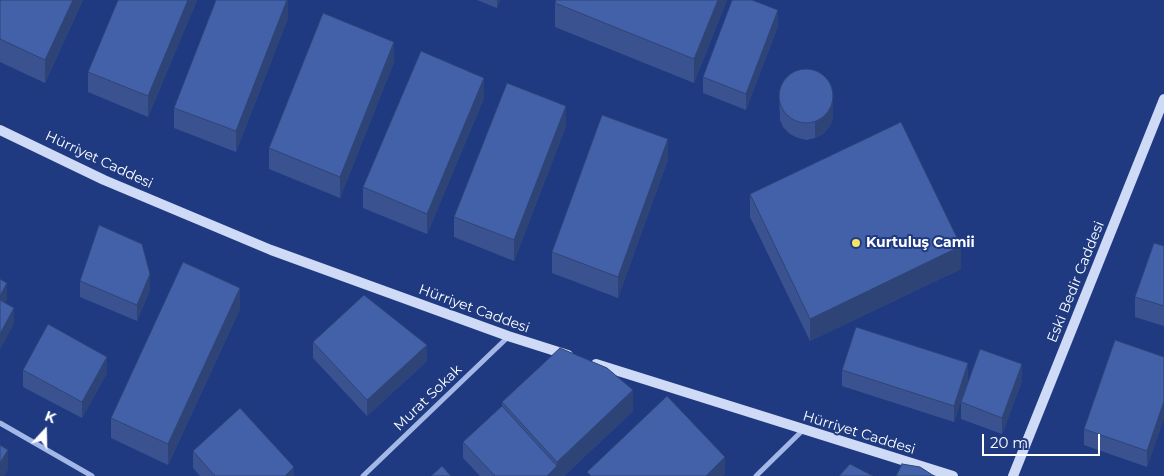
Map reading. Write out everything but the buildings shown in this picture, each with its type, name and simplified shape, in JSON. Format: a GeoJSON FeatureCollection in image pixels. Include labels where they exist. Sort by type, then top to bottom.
{"type":"FeatureCollection","features":[{"type":"Feature","properties":{"kind":"street","name":"Eski Bedir Caddesi"},"geometry":{"type":"LineString","coordinates":[[1014,476],[1164,99]]}},
{"type":"Feature","properties":{"kind":"street","name":"Hürriyet Caddesi"},"geometry":{"type":"LineString","coordinates":[[0,130],[104,180],[271,250],[508,336],[953,476]]}},
{"type":"Feature","properties":{"kind":"street","name":"Murat Sokak"},"geometry":{"type":"LineString","coordinates":[[363,476],[508,336]]}},
{"type":"Feature","properties":{"kind":"street"},"geometry":{"type":"LineString","coordinates":[[0,424],[92,476]]}},
{"type":"Feature","properties":{"kind":"street"},"geometry":{"type":"LineString","coordinates":[[756,476],[803,430]]}},
{"type":"Feature","properties":{"kind":"place","name":"Kurtuluş Camii"},"geometry":{"type":"Point","coordinates":[856,243]}}]}
